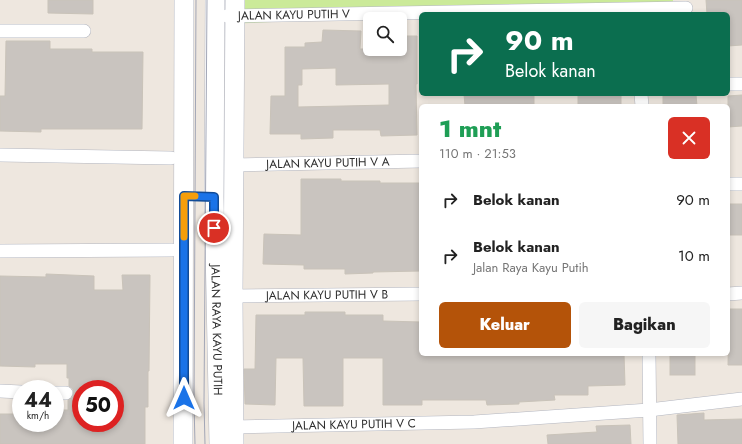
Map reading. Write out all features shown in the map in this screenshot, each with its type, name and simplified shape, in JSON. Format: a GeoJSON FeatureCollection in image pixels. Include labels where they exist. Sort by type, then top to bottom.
{"type":"FeatureCollection","features":[{"type":"Feature","properties":{"kind":"main road"},"geometry":{"type":"LineString","coordinates":[[183,444],[184,0]]}},
{"type":"Feature","properties":{"kind":"main road","name":"JALAN RAYA KAYU PUTIH"},"geometry":{"type":"LineString","coordinates":[[215,8],[214,197],[219,444]]}},
{"type":"Feature","properties":{"kind":"main road","name":"JALAN RAYA KAYU PUTIH"},"geometry":{"type":"LineString","coordinates":[[234,436],[233,296],[235,8]]}},
{"type":"Feature","properties":{"kind":"main road"},"geometry":{"type":"LineString","coordinates":[[184,196],[214,197]]}},
{"type":"Feature","properties":{"kind":"street","name":"JALAN KAYU PUTIH V"},"geometry":{"type":"LineString","coordinates":[[215,8],[638,12],[686,7]]}},
{"type":"Feature","properties":{"kind":"street"},"geometry":{"type":"LineString","coordinates":[[0,31],[84,31]]}},
{"type":"Feature","properties":{"kind":"street"},"geometry":{"type":"LineString","coordinates":[[730,84],[742,84]]}},
{"type":"Feature","properties":{"kind":"street"},"geometry":{"type":"LineString","coordinates":[[0,155],[171,158]]}},
{"type":"Feature","properties":{"kind":"street","name":"JALAN KAYU PUTIH V A"},"geometry":{"type":"LineString","coordinates":[[235,164],[419,161]]}},
{"type":"Feature","properties":{"kind":"street"},"geometry":{"type":"LineString","coordinates":[[730,184],[742,184]]}},
{"type":"Feature","properties":{"kind":"street"},"geometry":{"type":"LineString","coordinates":[[0,251],[172,250]]}},
{"type":"Feature","properties":{"kind":"street"},"geometry":{"type":"LineString","coordinates":[[730,294],[742,293]]}},
{"type":"Feature","properties":{"kind":"street","name":"JALAN KAYU PUTIH V B"},"geometry":{"type":"LineString","coordinates":[[233,296],[419,294]]}},
{"type":"Feature","properties":{"kind":"street"},"geometry":{"type":"LineString","coordinates":[[649,356],[650,444]]}},
{"type":"Feature","properties":{"kind":"street"},"geometry":{"type":"LineString","coordinates":[[0,391],[12,392]]}},
{"type":"Feature","properties":{"kind":"street","name":"JALAN KAYU PUTIH V C"},"geometry":{"type":"LineString","coordinates":[[234,436],[650,410],[742,399]]}},
{"type":"Feature","properties":{"kind":"green space"},"geometry":{"type":"Polygon","coordinates":[[[228,0],[673,0],[673,5],[509,12],[419,12],[419,16],[407,16],[407,12],[363,12],[363,18],[227,24],[228,0]]]}},
{"type":"Feature","properties":{"kind":"building"},"geometry":{"type":"Polygon","coordinates":[[[48,0],[93,0],[93,14],[48,13],[48,0]]]}},
{"type":"Feature","properties":{"kind":"building"},"geometry":{"type":"Polygon","coordinates":[[[706,0],[742,0],[742,45],[730,46],[730,12],[707,12],[706,0]]]}},
{"type":"Feature","properties":{"kind":"building"},"geometry":{"type":"Polygon","coordinates":[[[323,30],[361,31],[360,49],[363,49],[363,56],[407,56],[407,36],[417,36],[417,135],[381,136],[380,130],[333,130],[333,138],[301,139],[301,134],[270,134],[271,96],[285,96],[285,47],[305,47],[305,43],[322,42],[323,30]],[[336,68],[302,69],[302,85],[298,85],[298,107],[389,105],[389,84],[336,85],[336,68]]]}},
{"type":"Feature","properties":{"kind":"building"},"geometry":{"type":"Polygon","coordinates":[[[6,41],[50,41],[50,49],[92,49],[92,52],[143,52],[142,129],[41,129],[41,132],[0,131],[0,96],[5,96],[6,41]]]}},
{"type":"Feature","properties":{"kind":"building"},"geometry":{"type":"Polygon","coordinates":[[[742,95],[742,126],[730,127],[730,104],[728,104],[728,96],[742,95]]]}},
{"type":"Feature","properties":{"kind":"building"},"geometry":{"type":"Polygon","coordinates":[[[464,96],[534,96],[534,104],[465,104],[464,96]]]}},
{"type":"Feature","properties":{"kind":"building"},"geometry":{"type":"Polygon","coordinates":[[[578,96],[621,96],[621,104],[578,104],[578,96]]]}},
{"type":"Feature","properties":{"kind":"building"},"geometry":{"type":"Polygon","coordinates":[[[663,96],[696,96],[697,104],[663,104],[663,96]]]}},
{"type":"Feature","properties":{"kind":"building"},"geometry":{"type":"Polygon","coordinates":[[[301,179],[341,179],[341,181],[380,181],[380,183],[419,183],[419,271],[345,274],[345,269],[304,269],[304,265],[263,264],[264,234],[301,235],[301,179]]]}},
{"type":"Feature","properties":{"kind":"building"},"geometry":{"type":"Polygon","coordinates":[[[730,204],[742,204],[742,235],[730,235],[730,204]]]}},
{"type":"Feature","properties":{"kind":"building"},"geometry":{"type":"Polygon","coordinates":[[[46,274],[94,276],[94,290],[123,290],[122,275],[150,275],[148,407],[145,407],[145,444],[0,444],[0,414],[12,414],[12,432],[64,432],[64,410],[68,410],[68,400],[72,398],[72,432],[124,432],[124,380],[72,380],[72,388],[69,386],[69,378],[67,378],[67,364],[35,364],[35,367],[0,366],[0,276],[46,277],[46,274]]]}},
{"type":"Feature","properties":{"kind":"building"},"geometry":{"type":"Polygon","coordinates":[[[730,309],[742,309],[742,365],[728,365],[728,356],[730,356],[730,309]]]}},
{"type":"Feature","properties":{"kind":"building"},"geometry":{"type":"Polygon","coordinates":[[[305,312],[345,312],[345,315],[383,315],[383,321],[419,322],[419,356],[624,356],[625,385],[588,386],[588,395],[554,395],[555,400],[519,402],[519,404],[487,405],[486,400],[422,400],[422,405],[383,405],[383,358],[343,358],[343,406],[304,406],[303,358],[276,358],[275,405],[245,404],[244,369],[255,369],[256,315],[305,315],[305,312]]]}},
{"type":"Feature","properties":{"kind":"building"},"geometry":{"type":"Polygon","coordinates":[[[670,356],[695,356],[695,375],[670,375],[670,356]]]}},
{"type":"Feature","properties":{"kind":"building"},"geometry":{"type":"Polygon","coordinates":[[[704,413],[704,420],[742,419],[742,444],[678,444],[677,415],[704,413]]]}},
{"type":"Feature","properties":{"kind":"building"},"geometry":{"type":"Polygon","coordinates":[[[630,425],[631,444],[548,444],[547,435],[597,432],[596,426],[630,425]]]}},
{"type":"Feature","properties":{"kind":"tram line"},"geometry":{"type":"LineString","coordinates":[[195,444],[196,0]]}},
{"type":"Feature","properties":{"kind":"tram line"},"geometry":{"type":"LineString","coordinates":[[205,444],[207,0]]}},
{"type":"Feature","properties":{"kind":"slow traffic"},"geometry":{"type":"LineString","coordinates":[[184,237],[184,196],[195,196]]}},
{"type":"Feature","properties":{"kind":"route"},"geometry":{"type":"LineString","coordinates":[[184,398],[184,196],[214,197],[214,228]]}}]}
